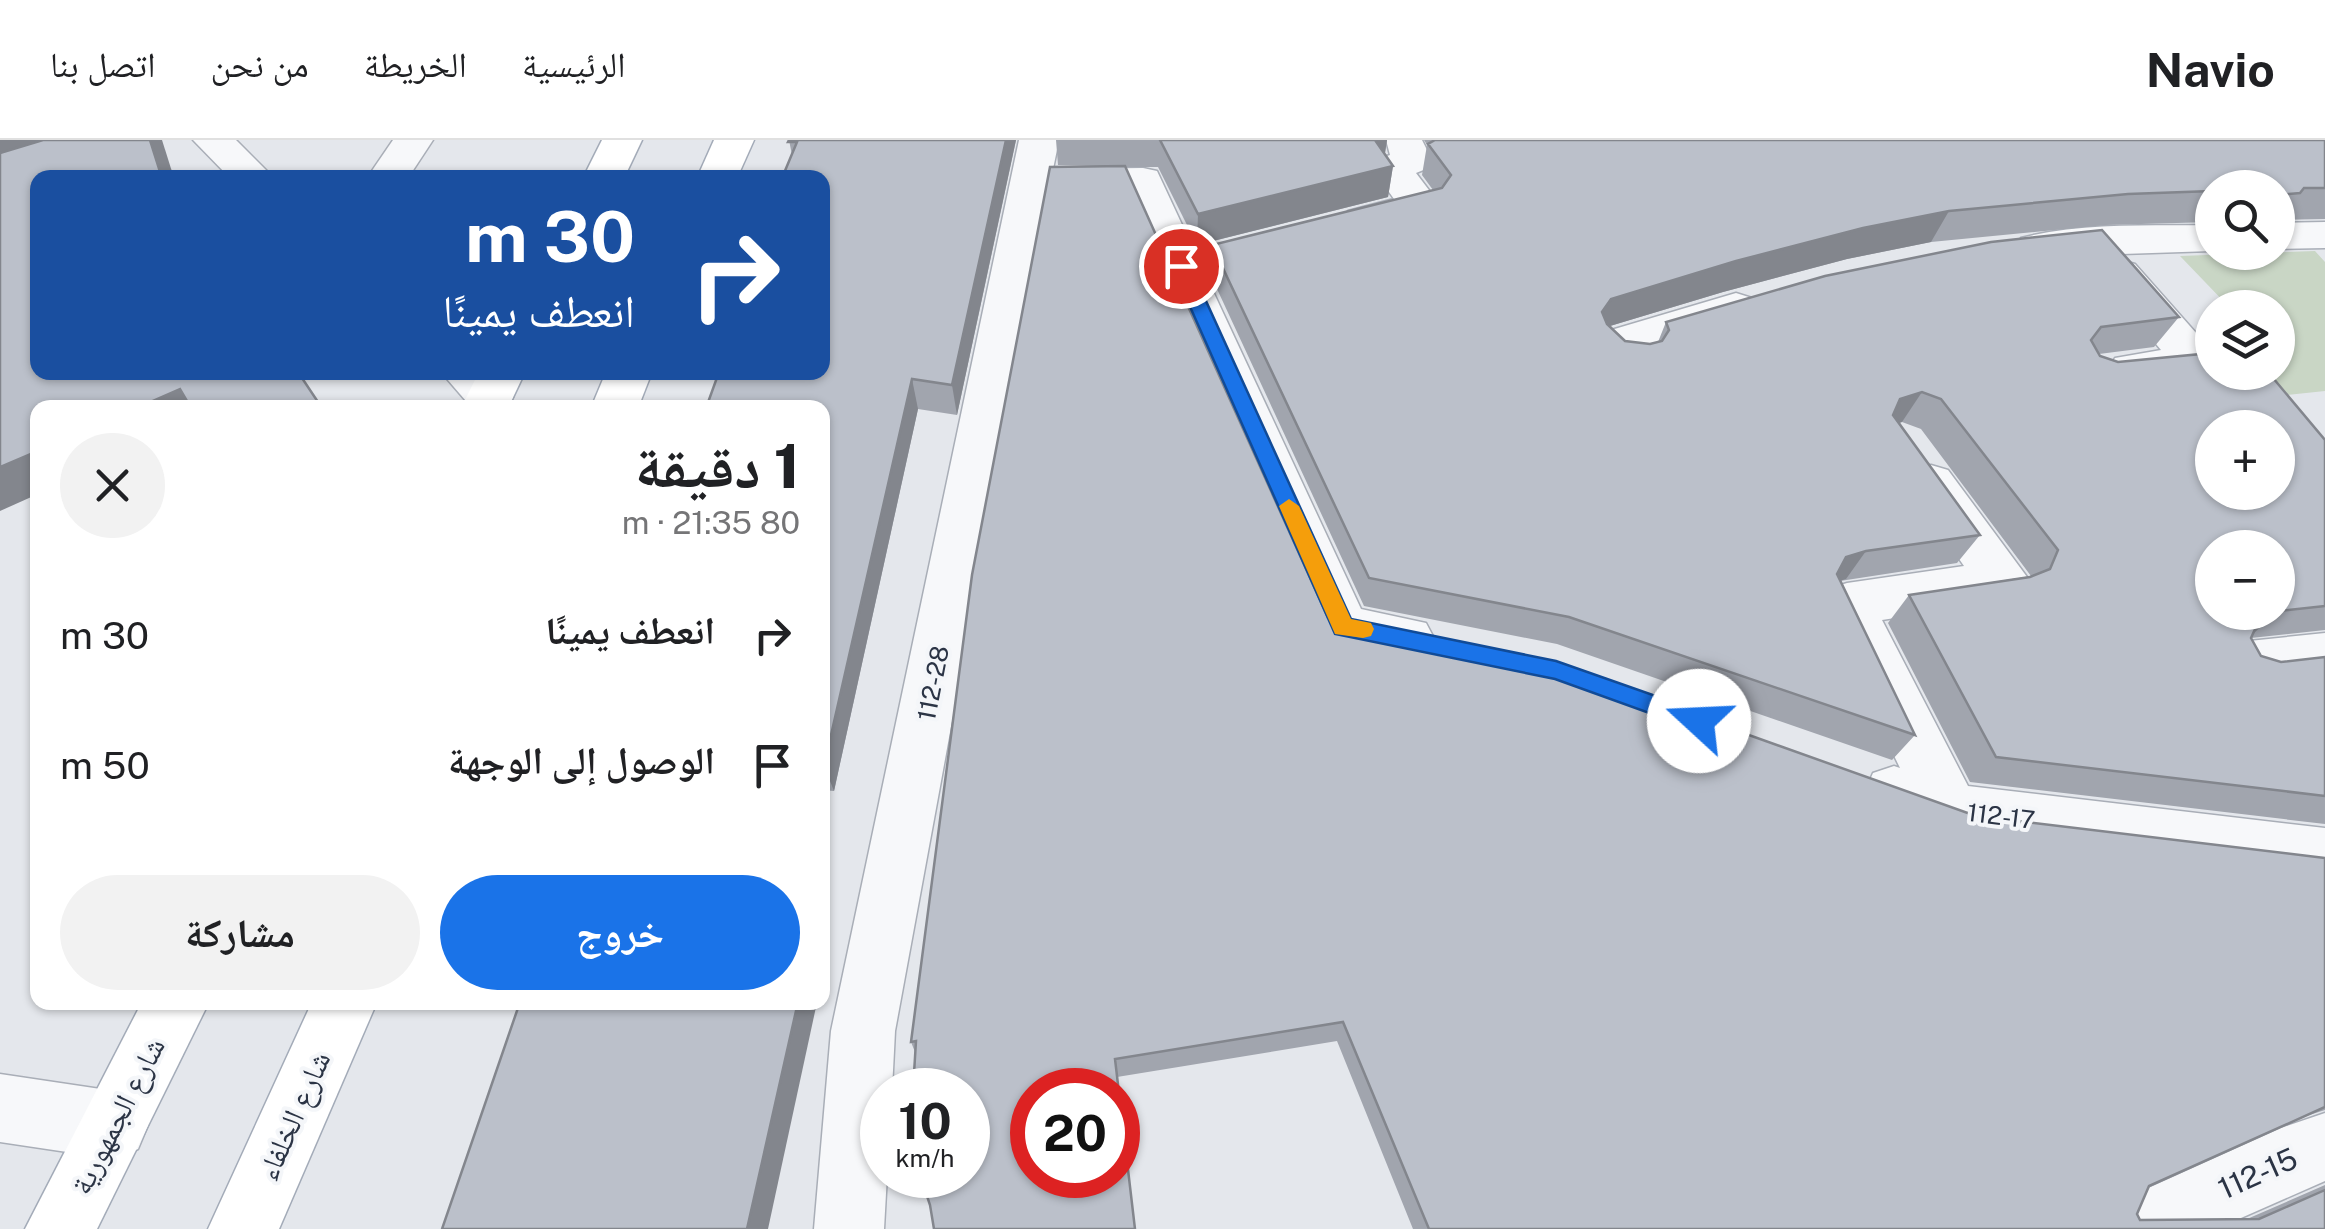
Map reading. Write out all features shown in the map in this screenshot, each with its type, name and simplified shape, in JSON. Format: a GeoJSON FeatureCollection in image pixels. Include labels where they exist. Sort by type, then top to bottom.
{"type":"FeatureCollection","features":[{"type":"Feature","properties":{"kind":"main road"},"geometry":{"type":"LineString","coordinates":[[607,170],[622,140]]}},
{"type":"Feature","properties":{"kind":"main road"},"geometry":{"type":"LineString","coordinates":[[721,170],[734,140]]}},
{"type":"Feature","properties":{"kind":"main road","name":"شارع الجمهورية"},"geometry":{"type":"LineString","coordinates":[[60,1229],[173,1010]]}},
{"type":"Feature","properties":{"kind":"main road","name":"شارع الخلفاء"},"geometry":{"type":"LineString","coordinates":[[243,1229],[341,1010]]}},
{"type":"Feature","properties":{"kind":"lane"},"geometry":{"type":"LineString","coordinates":[[213,140],[245,170]]}},
{"type":"Feature","properties":{"kind":"lane"},"geometry":{"type":"LineString","coordinates":[[392,170],[413,140]]}},
{"type":"Feature","properties":{"kind":"lane"},"geometry":{"type":"LineString","coordinates":[[1328,229],[1420,206],[1392,168],[1412,160],[1404,144]]}},
{"type":"Feature","properties":{"kind":"lane"},"geometry":{"type":"LineString","coordinates":[[1036,161],[1143,180],[1199,262],[1343,628],[1465,650]]}},
{"type":"Feature","properties":{"kind":"lane","name":"112-28"},"geometry":{"type":"LineString","coordinates":[[849,1229],[864,1031],[1036,161]]}},
{"type":"Feature","properties":{"kind":"lane"},"geometry":{"type":"LineString","coordinates":[[2295,236],[2325,235]]}},
{"type":"Feature","properties":{"kind":"lane"},"geometry":{"type":"LineString","coordinates":[[2003,252],[2092,241],[2195,238]]}},
{"type":"Feature","properties":{"kind":"lane"},"geometry":{"type":"LineString","coordinates":[[2092,241],[2197,363],[2094,372]]}},
{"type":"Feature","properties":{"kind":"lane"},"geometry":{"type":"LineString","coordinates":[[1630,358],[1617,344],[1777,296]]}},
{"type":"Feature","properties":{"kind":"lane"},"geometry":{"type":"LineString","coordinates":[[1901,443],[2004,581],[1847,604],[1950,810]]}},
{"type":"Feature","properties":{"kind":"lane"},"geometry":{"type":"LineString","coordinates":[[2249,663],[2325,655]]}},
{"type":"Feature","properties":{"kind":"lane","name":"112-17"},"geometry":{"type":"LineString","coordinates":[[1837,770],[1950,810],[2325,855]]}},
{"type":"Feature","properties":{"kind":"lane"},"geometry":{"type":"LineString","coordinates":[[0,1108],[114,1125]]}},
{"type":"Feature","properties":{"kind":"lane","name":"112-15"},"geometry":{"type":"LineString","coordinates":[[2138,1229],[2305,1152],[2325,1147]]}},
{"type":"Feature","properties":{"kind":"green space"},"geometry":{"type":"Polygon","coordinates":[[[2315,251],[2325,262],[2325,391],[2287,395],[2282,390],[2295,390],[2295,290],[2213,290],[2180,256],[2195,255],[2195,270],[2295,270],[2295,252],[2315,251]]]}},
{"type":"Feature","properties":{"kind":"building"},"geometry":{"type":"Polygon","coordinates":[[[43,140],[150,140],[159,170],[30,170],[30,380],[303,380],[317,400],[186,400],[180,389],[155,400],[30,400],[30,454],[0,467],[0,153],[43,140]]]}},
{"type":"Feature","properties":{"kind":"building"},"geometry":{"type":"Polygon","coordinates":[[[1006,140],[952,385],[912,379],[830,740],[830,400],[709,400],[716,380],[830,380],[830,170],[785,170],[797,142],[788,142],[1006,140]]]}},
{"type":"Feature","properties":{"kind":"building"},"geometry":{"type":"Polygon","coordinates":[[[1160,140],[1375,140],[1393,166],[1198,214],[1160,140]]]}},
{"type":"Feature","properties":{"kind":"building"},"geometry":{"type":"Polygon","coordinates":[[[1435,140],[2325,140],[2325,188],[2304,188],[2295,193],[2295,170],[2195,170],[2195,192],[1949,211],[1863,228],[1736,261],[1611,299],[1602,312],[1607,324],[1625,341],[1650,344],[1662,341],[1669,330],[1666,322],[1825,276],[1991,242],[2102,230],[2179,317],[2101,327],[2091,340],[2100,356],[2118,362],[2195,355],[2195,390],[2283,390],[2325,440],[2325,606],[2295,609],[2295,530],[2195,530],[2195,630],[2255,630],[2251,638],[2261,656],[2281,662],[2325,657],[2325,796],[1996,757],[1909,595],[2030,577],[2050,569],[2058,550],[1941,399],[1922,392],[1900,399],[1893,415],[1980,535],[1866,551],[1846,557],[1837,574],[1915,735],[1569,617],[1369,578],[1212,245],[1442,188],[1451,175],[1428,144],[1435,140]]]}},
{"type":"Feature","properties":{"kind":"building"},"geometry":{"type":"Polygon","coordinates":[[[1125,166],[1328,618],[1564,669],[1976,816],[2325,858],[2325,1107],[2149,1186],[2137,1214],[2140,1220],[2259,1219],[2325,1190],[2325,1229],[1429,1229],[1343,1022],[1115,1059],[1116,1068],[1010,1068],[1010,1198],[1131,1198],[1135,1229],[934,1229],[928,1198],[990,1198],[990,1068],[914,1068],[916,1041],[911,1042],[972,575],[1050,167],[1125,166]]]}},
{"type":"Feature","properties":{"kind":"building"},"geometry":{"type":"Polygon","coordinates":[[[517,1010],[796,1010],[747,1229],[442,1229],[517,1010]]]}},
{"type":"Feature","properties":{"kind":"slow traffic"},"geometry":{"type":"LineString","coordinates":[[1289,506],[1343,628],[1363,629]]}},
{"type":"Feature","properties":{"kind":"route"},"geometry":{"type":"LineString","coordinates":[[1181,266],[1343,628],[1374,630],[1556,670],[1699,721]]}}]}
